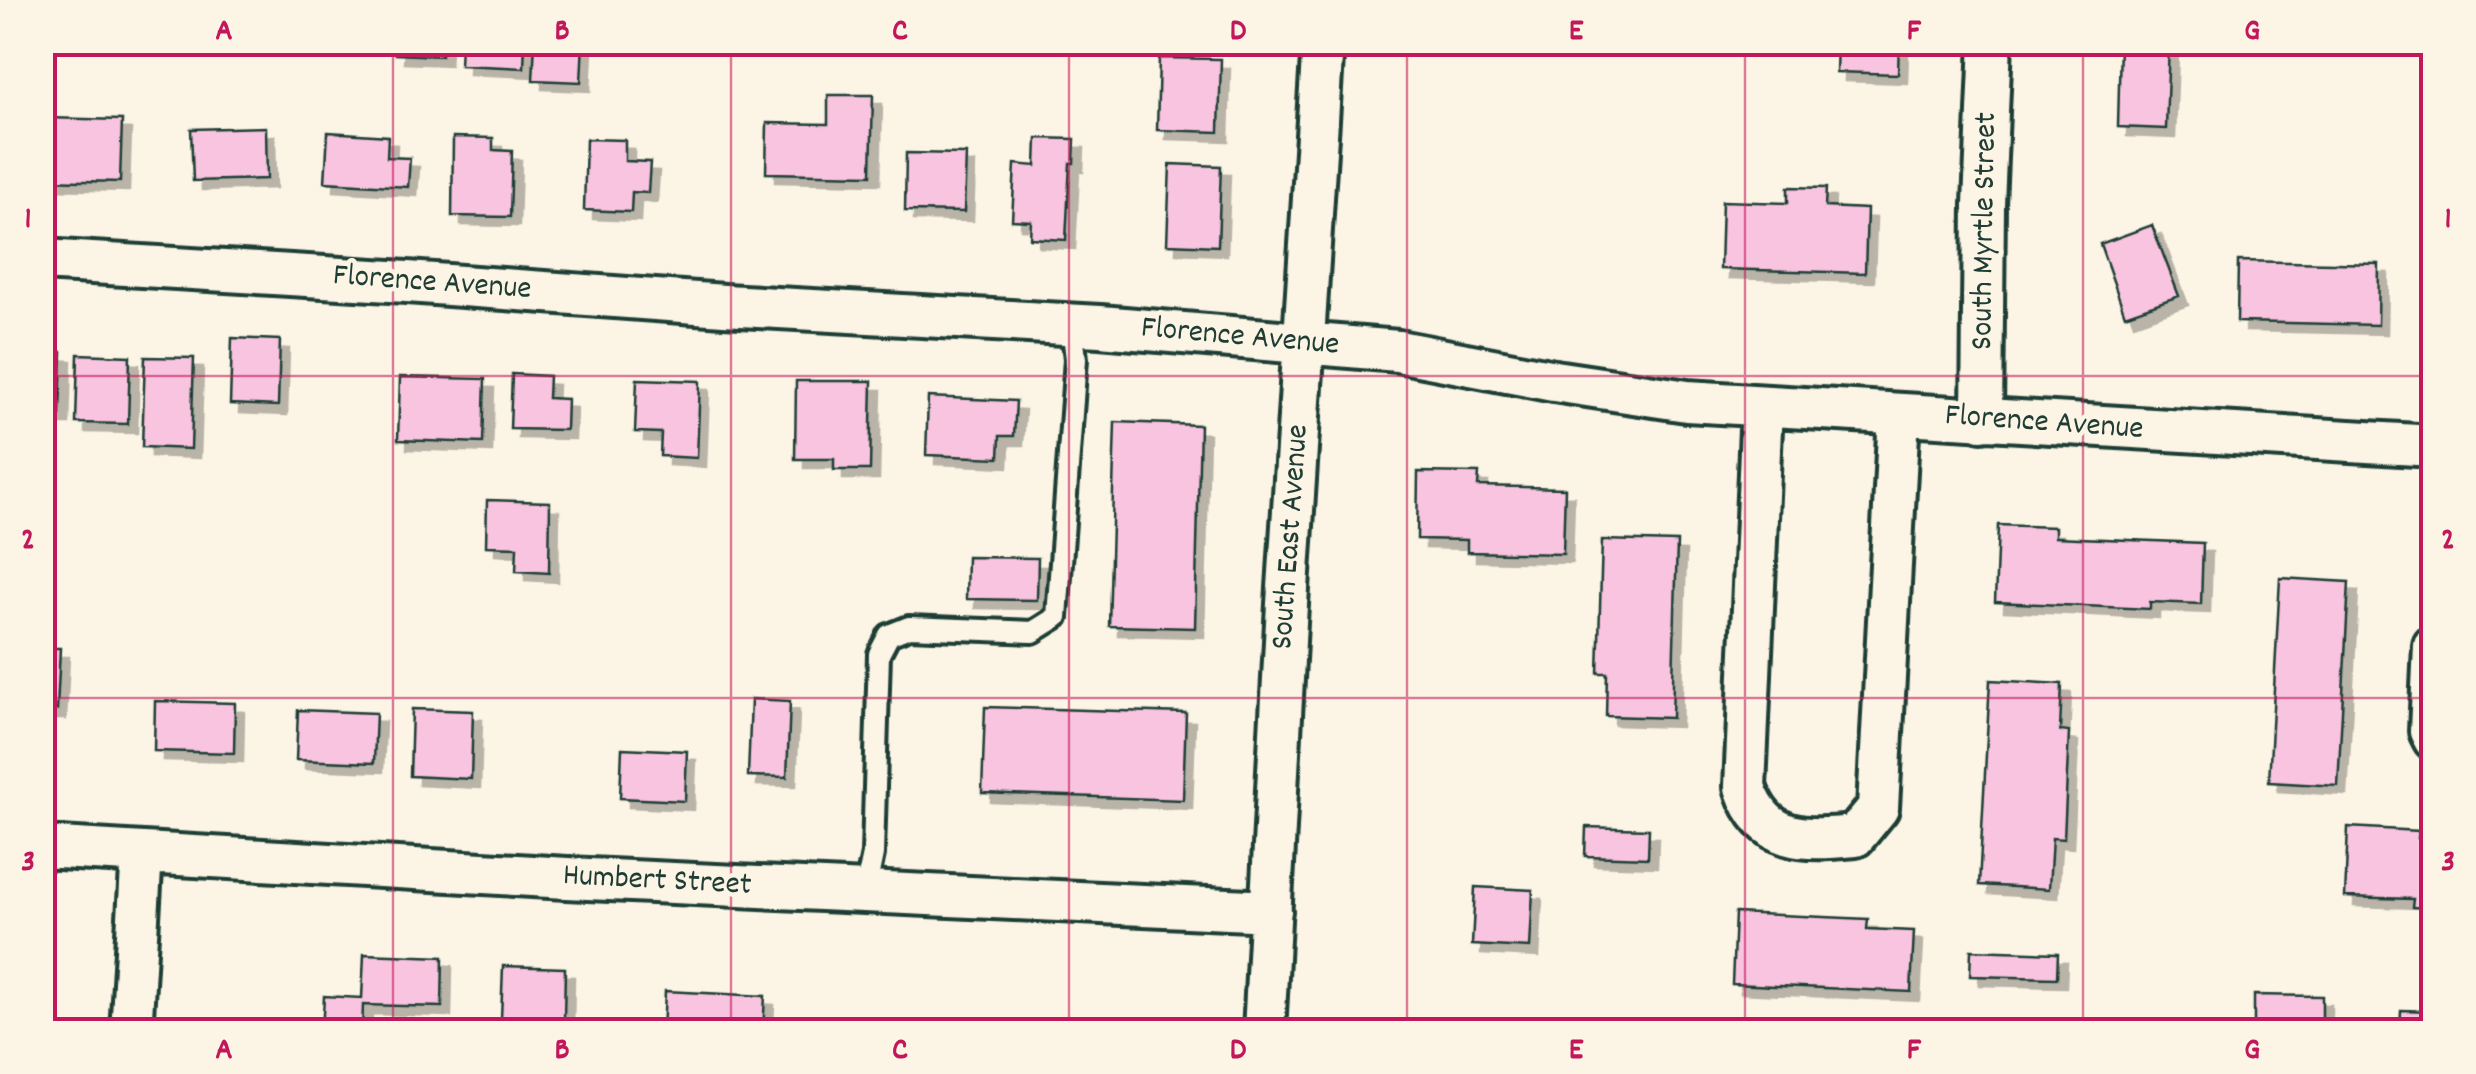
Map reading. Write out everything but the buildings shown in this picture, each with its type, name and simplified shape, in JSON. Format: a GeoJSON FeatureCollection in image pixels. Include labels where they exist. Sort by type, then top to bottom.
{"type":"FeatureCollection","features":[{"type":"Feature","properties":{"kind":"street","name":"South East Avenue"},"geometry":{"type":"LineString","coordinates":[[1264,1032],[1323,42]]}},
{"type":"Feature","properties":{"kind":"street","name":"South Myrtle Street"},"geometry":{"type":"LineString","coordinates":[[1982,420],[1984,204],[1991,42]]}},
{"type":"Feature","properties":{"kind":"street","name":"Florence Avenue"},"geometry":{"type":"LineString","coordinates":[[42,260],[1072,324],[1398,351],[1630,394],[1762,406],[2434,446]]}},
{"type":"Feature","properties":{"kind":"street"},"geometry":{"type":"LineString","coordinates":[[1762,406],[1745,787],[1753,810],[1772,829],[1814,840],[1855,836],[1878,808],[1899,415]]}},
{"type":"Feature","properties":{"kind":"street"},"geometry":{"type":"LineString","coordinates":[[2434,646],[2430,731],[2434,739]]}},
{"type":"Feature","properties":{"kind":"street","name":"Humbert Street"},"geometry":{"type":"LineString","coordinates":[[42,846],[1272,911]]}},
{"type":"Feature","properties":{"kind":"street"},"geometry":{"type":"LineString","coordinates":[[131,1032],[142,853]]}},
{"type":"Feature","properties":{"kind":"lane"},"geometry":{"type":"LineString","coordinates":[[865,892],[873,854],[879,654],[889,636],[909,627],[1033,632],[1057,618],[1076,359],[1072,324]]}}]}
